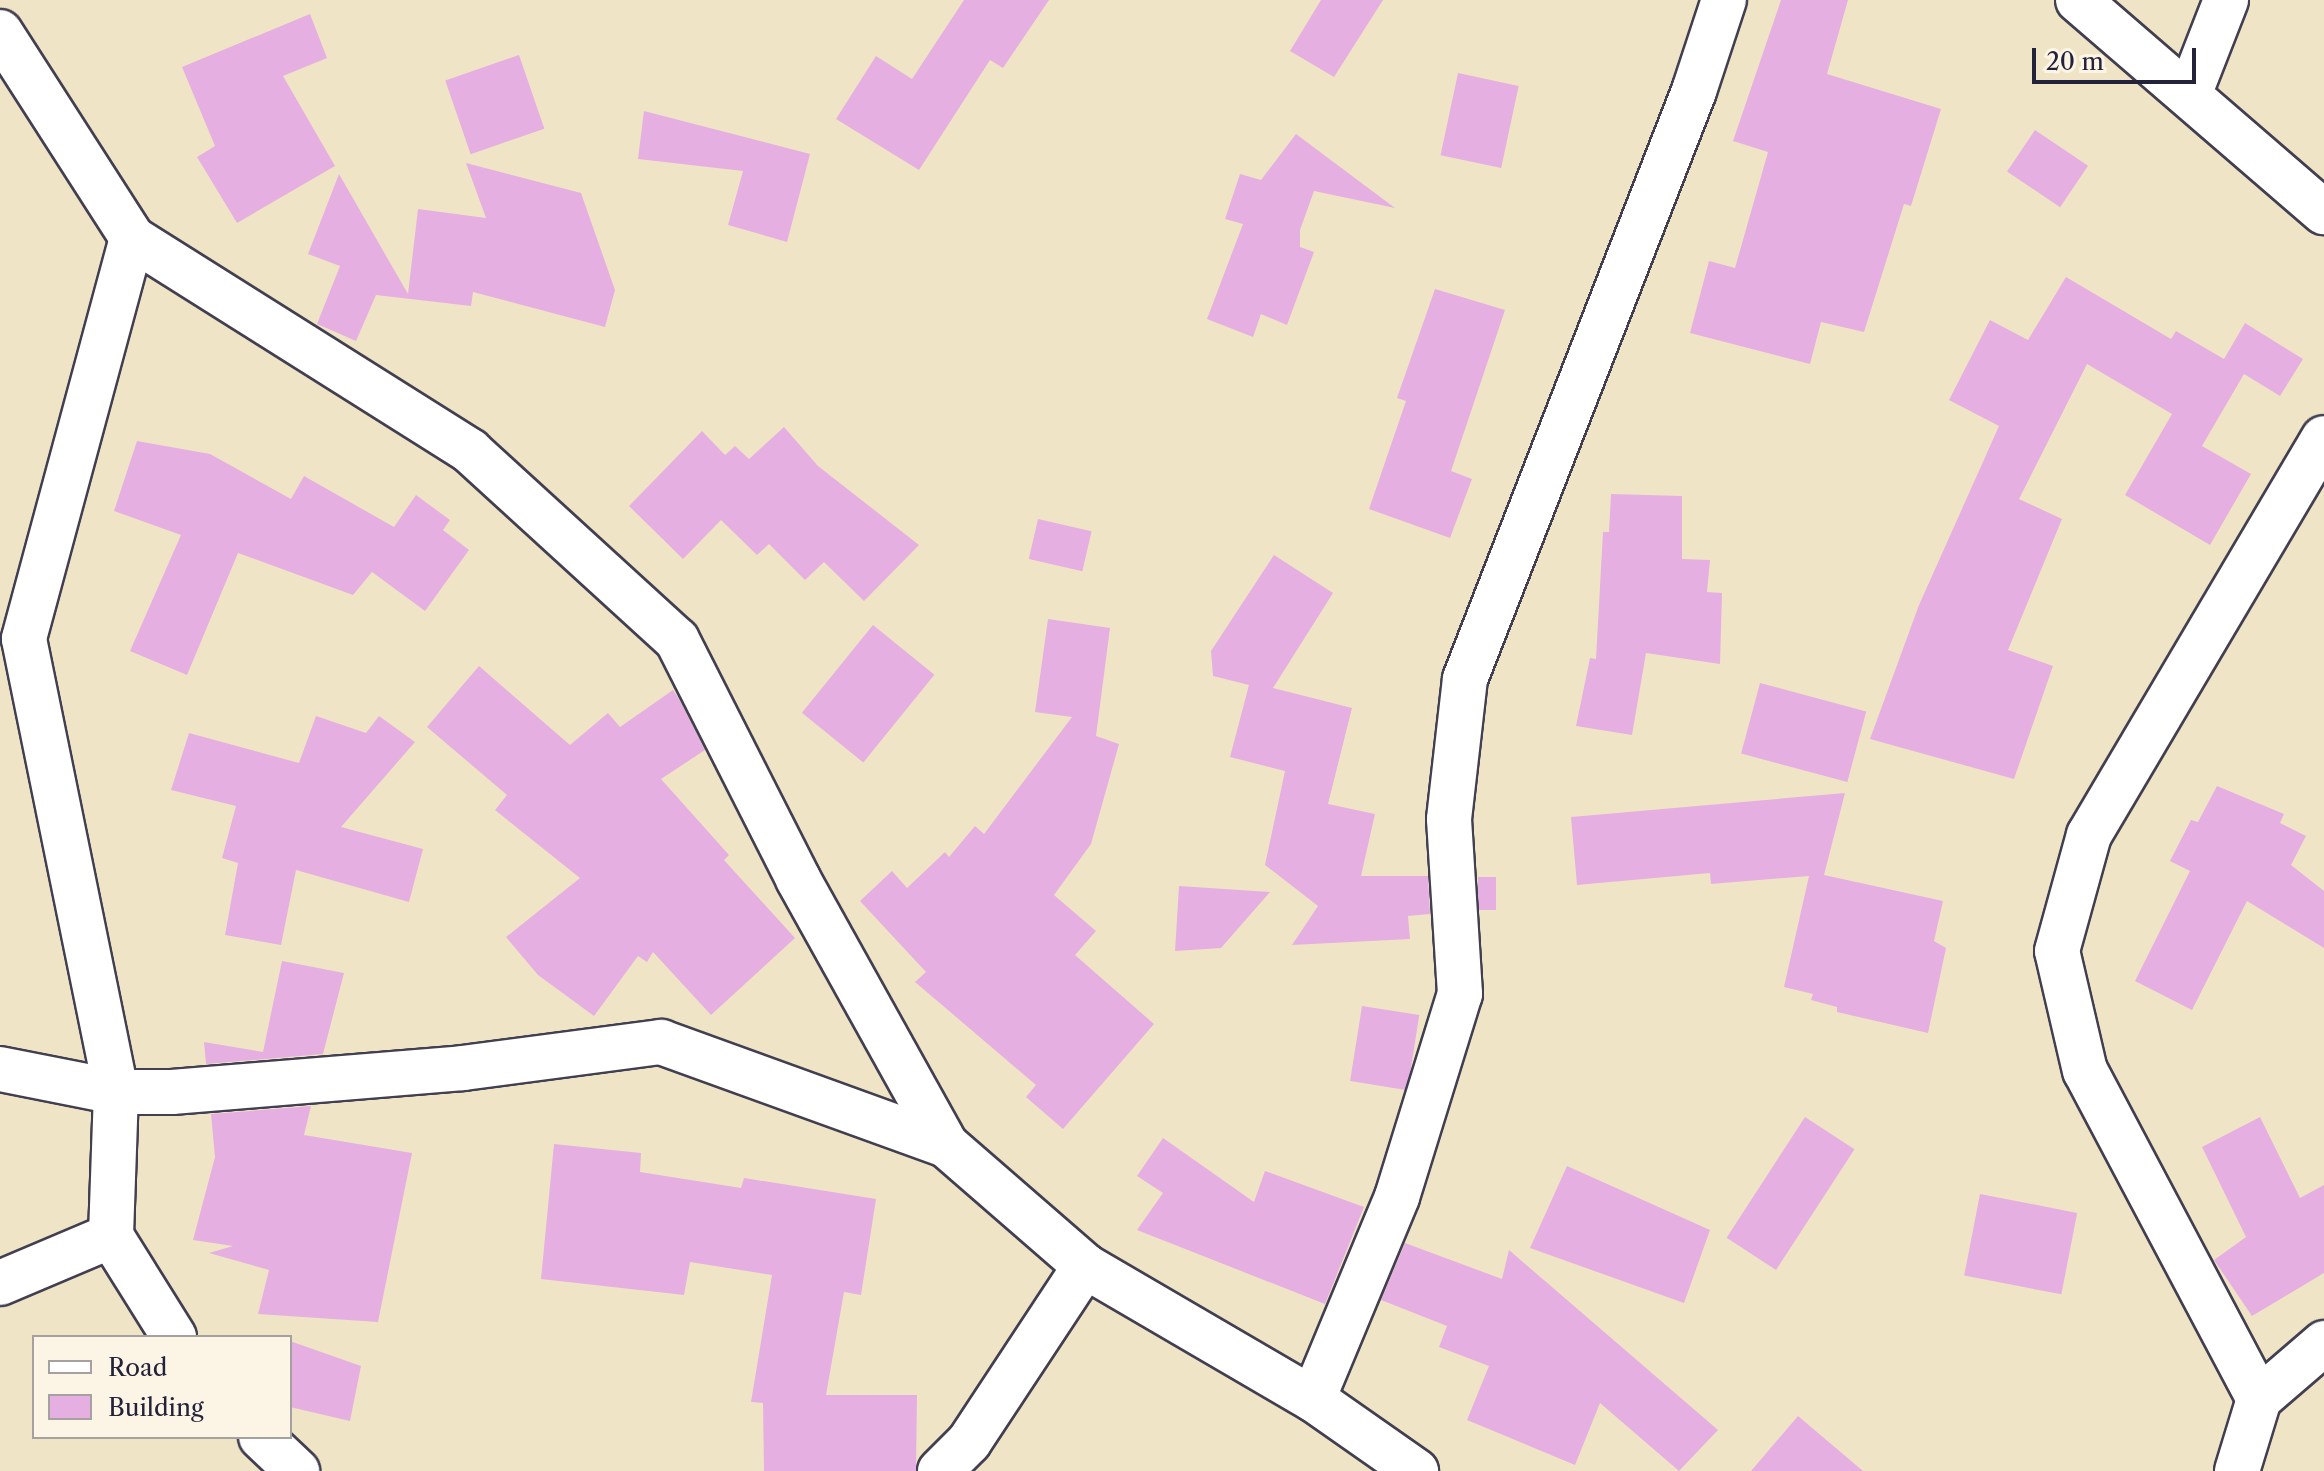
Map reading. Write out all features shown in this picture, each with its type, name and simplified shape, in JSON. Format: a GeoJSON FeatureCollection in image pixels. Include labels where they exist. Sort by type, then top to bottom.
{"type":"FeatureCollection","features":[{"type":"Feature","properties":{"kind":"street"},"geometry":{"type":"LineString","coordinates":[[1313,1399],[1397,1197],[1460,994],[1449,819],[1465,679],[1694,91],[1724,0]]}},
{"type":"Feature","properties":{"kind":"street"},"geometry":{"type":"LineString","coordinates":[[2078,0],[2324,212]]}},
{"type":"Feature","properties":{"kind":"street"},"geometry":{"type":"LineString","coordinates":[[2189,95],[2226,0]]}},
{"type":"Feature","properties":{"kind":"street"},"geometry":{"type":"LineString","coordinates":[[0,32],[132,238],[470,451],[677,640],[798,879],[946,1145],[1085,1266],[1313,1399],[1416,1471]]}},
{"type":"Feature","properties":{"kind":"street"},"geometry":{"type":"LineString","coordinates":[[132,238],[24,639],[116,1092],[111,1236],[173,1335]]}},
{"type":"Feature","properties":{"kind":"street"},"geometry":{"type":"LineString","coordinates":[[2259,1399],[2085,1071],[2057,951],[2089,835],[2324,438]]}},
{"type":"Feature","properties":{"kind":"street"},"geometry":{"type":"LineString","coordinates":[[0,1069],[116,1092],[172,1092],[463,1068],[661,1042],[946,1145]]}},
{"type":"Feature","properties":{"kind":"street"},"geometry":{"type":"LineString","coordinates":[[0,1283],[111,1236]]}},
{"type":"Feature","properties":{"kind":"street"},"geometry":{"type":"LineString","coordinates":[[940,1471],[969,1442],[1085,1266]]}},
{"type":"Feature","properties":{"kind":"street"},"geometry":{"type":"LineString","coordinates":[[2237,1471],[2259,1399],[2324,1343]]}},
{"type":"Feature","properties":{"kind":"street"},"geometry":{"type":"LineString","coordinates":[[263,1439],[297,1471]]}},
{"type":"Feature","properties":{"kind":"building"},"geometry":{"type":"Polygon","coordinates":[[[964,0],[1049,0],[1003,68],[990,60],[919,170],[836,119],[876,56],[912,79],[964,0]]]}},
{"type":"Feature","properties":{"kind":"building"},"geometry":{"type":"Polygon","coordinates":[[[1321,0],[1383,0],[1334,77],[1290,51],[1321,0]]]}},
{"type":"Feature","properties":{"kind":"building"},"geometry":{"type":"Polygon","coordinates":[[[1781,0],[1848,0],[1827,74],[1941,109],[1911,206],[1904,204],[1864,332],[1821,322],[1810,364],[1690,333],[1709,261],[1735,268],[1768,152],[1733,141],[1781,0]]]}},
{"type":"Feature","properties":{"kind":"building"},"geometry":{"type":"Polygon","coordinates":[[[310,14],[327,58],[283,76],[335,166],[237,223],[197,157],[215,146],[182,67],[310,14]]]}},
{"type":"Feature","properties":{"kind":"building"},"geometry":{"type":"Polygon","coordinates":[[[519,55],[544,129],[471,154],[445,80],[519,55]]]}},
{"type":"Feature","properties":{"kind":"building"},"geometry":{"type":"Polygon","coordinates":[[[1458,73],[1519,86],[1501,168],[1441,155],[1458,73]]]}},
{"type":"Feature","properties":{"kind":"building"},"geometry":{"type":"Polygon","coordinates":[[[644,111],[810,154],[787,242],[728,225],[743,171],[638,159],[644,111]]]}},
{"type":"Feature","properties":{"kind":"building"},"geometry":{"type":"Polygon","coordinates":[[[2035,130],[2088,166],[2060,207],[2007,171],[2035,130]]]}},
{"type":"Feature","properties":{"kind":"building"},"geometry":{"type":"Polygon","coordinates":[[[1296,134],[1395,208],[1314,191],[1300,230],[1300,247],[1314,252],[1287,325],[1261,314],[1253,337],[1207,319],[1243,224],[1225,219],[1240,174],[1261,180],[1296,134]]]}},
{"type":"Feature","properties":{"kind":"building"},"geometry":{"type":"Polygon","coordinates":[[[466,163],[581,193],[615,290],[605,327],[473,292],[471,306],[376,295],[356,341],[317,324],[340,266],[308,254],[339,174],[408,294],[418,209],[486,218],[466,163]]]}},
{"type":"Feature","properties":{"kind":"building"},"geometry":{"type":"Polygon","coordinates":[[[2066,277],[2171,339],[2176,331],[2224,359],[2245,323],[2303,359],[2280,396],[2244,374],[2202,446],[2251,474],[2210,545],[2125,495],[2172,414],[2087,364],[2019,499],[2062,519],[2008,650],[2053,666],[2014,779],[1870,739],[1919,605],[1999,426],[1949,400],[1990,320],[2028,340],[2066,277]]]}},
{"type":"Feature","properties":{"kind":"building"},"geometry":{"type":"Polygon","coordinates":[[[1435,289],[1505,310],[1451,471],[1472,479],[1450,538],[1369,509],[1406,401],[1397,398],[1435,289]]]}},
{"type":"Feature","properties":{"kind":"building"},"geometry":{"type":"Polygon","coordinates":[[[784,427],[818,466],[919,545],[864,601],[824,562],[805,580],[769,544],[757,555],[721,520],[683,559],[629,506],[702,431],[725,455],[735,446],[749,459],[784,427]]]}},
{"type":"Feature","properties":{"kind":"building"},"geometry":{"type":"Polygon","coordinates":[[[137,441],[210,454],[291,499],[304,476],[394,527],[416,495],[450,520],[443,530],[469,550],[425,611],[372,572],[353,595],[238,553],[187,675],[130,651],[181,535],[114,511],[137,441]]]}},
{"type":"Feature","properties":{"kind":"building"},"geometry":{"type":"Polygon","coordinates":[[[1611,494],[1682,496],[1682,559],[1710,560],[1707,592],[1722,593],[1720,664],[1646,653],[1632,735],[1576,726],[1590,658],[1596,659],[1603,532],[1609,532],[1611,494]]]}},
{"type":"Feature","properties":{"kind":"building"},"geometry":{"type":"Polygon","coordinates":[[[1038,519],[1092,531],[1082,571],[1029,559],[1038,519]]]}},
{"type":"Feature","properties":{"kind":"building"},"geometry":{"type":"Polygon","coordinates":[[[1274,555],[1333,593],[1273,688],[1352,708],[1328,804],[1375,814],[1361,876],[1428,876],[1430,914],[1408,916],[1410,939],[1292,945],[1318,906],[1265,865],[1285,771],[1230,757],[1249,685],[1213,676],[1211,651],[1274,555]]]}},
{"type":"Feature","properties":{"kind":"building"},"geometry":{"type":"Polygon","coordinates":[[[1048,619],[1110,628],[1096,736],[1119,744],[1091,844],[1054,895],[1096,931],[1075,955],[1154,1024],[1063,1129],[1026,1097],[1036,1085],[915,982],[926,972],[860,901],[892,871],[907,888],[945,852],[949,857],[975,826],[984,834],[1072,717],[1035,712],[1048,619]]]}},
{"type":"Feature","properties":{"kind":"building"},"geometry":{"type":"Polygon","coordinates":[[[873,625],[934,675],[863,763],[802,713],[873,625]]]}},
{"type":"Feature","properties":{"kind":"building"},"geometry":{"type":"Polygon","coordinates":[[[479,666],[570,745],[608,713],[620,727],[673,690],[679,699],[705,750],[661,779],[729,855],[724,860],[795,938],[711,1015],[653,952],[647,962],[638,956],[594,1016],[538,975],[506,937],[580,878],[495,810],[507,795],[427,727],[479,666]]]}},
{"type":"Feature","properties":{"kind":"building"},"geometry":{"type":"Polygon","coordinates":[[[1760,683],[1866,711],[1847,782],[1741,754],[1760,683]]]}},
{"type":"Feature","properties":{"kind":"building"},"geometry":{"type":"Polygon","coordinates":[[[316,716],[366,733],[379,716],[415,742],[341,827],[423,849],[409,902],[296,870],[281,945],[225,935],[238,863],[222,858],[236,806],[171,790],[189,733],[299,763],[316,716]]]}},
{"type":"Feature","properties":{"kind":"building"},"geometry":{"type":"Polygon","coordinates":[[[2217,786],[2284,814],[2280,823],[2306,836],[2291,865],[2324,891],[2324,948],[2247,901],[2192,1010],[2135,981],[2190,871],[2170,861],[2191,820],[2198,822],[2217,786]]]}},
{"type":"Feature","properties":{"kind":"building"},"geometry":{"type":"Polygon","coordinates":[[[1845,793],[1824,875],[1943,901],[1934,941],[1946,948],[1928,1033],[1837,1012],[1837,1007],[1811,1000],[1813,994],[1784,987],[1809,876],[1711,884],[1710,873],[1577,885],[1571,817],[1845,793]]]}},
{"type":"Feature","properties":{"kind":"building"},"geometry":{"type":"Polygon","coordinates":[[[1478,877],[1496,877],[1496,910],[1478,910],[1478,877]]]}},
{"type":"Feature","properties":{"kind":"building"},"geometry":{"type":"Polygon","coordinates":[[[1179,886],[1270,892],[1221,948],[1175,951],[1179,886]]]}},
{"type":"Feature","properties":{"kind":"building"},"geometry":{"type":"Polygon","coordinates":[[[282,961],[344,973],[323,1054],[206,1064],[204,1042],[263,1052],[282,961]]]}},
{"type":"Feature","properties":{"kind":"building"},"geometry":{"type":"Polygon","coordinates":[[[1362,1006],[1419,1015],[1407,1090],[1350,1081],[1362,1006]]]}},
{"type":"Feature","properties":{"kind":"building"},"geometry":{"type":"Polygon","coordinates":[[[311,1106],[304,1135],[412,1153],[378,1322],[258,1314],[269,1270],[209,1253],[233,1246],[193,1240],[215,1157],[211,1114],[311,1106]]]}},
{"type":"Feature","properties":{"kind":"building"},"geometry":{"type":"Polygon","coordinates":[[[1805,1117],[1854,1149],[1776,1270],[1727,1238],[1805,1117]]]}},
{"type":"Feature","properties":{"kind":"building"},"geometry":{"type":"Polygon","coordinates":[[[2260,1117],[2300,1198],[2324,1185],[2324,1273],[2252,1316],[2214,1260],[2246,1237],[2202,1147],[2260,1117]]]}},
{"type":"Feature","properties":{"kind":"building"},"geometry":{"type":"Polygon","coordinates":[[[1163,1138],[1254,1202],[1265,1171],[1364,1207],[1325,1304],[1137,1230],[1163,1193],[1137,1176],[1163,1138]]]}},
{"type":"Feature","properties":{"kind":"building"},"geometry":{"type":"Polygon","coordinates":[[[554,1144],[641,1153],[640,1172],[741,1188],[744,1178],[876,1199],[861,1295],[844,1292],[826,1395],[917,1395],[916,1471],[764,1471],[763,1403],[751,1402],[772,1275],[690,1262],[684,1295],[541,1279],[554,1144]]]}},
{"type":"Feature","properties":{"kind":"building"},"geometry":{"type":"Polygon","coordinates":[[[1567,1166],[1710,1230],[1684,1303],[1530,1248],[1567,1166]]]}},
{"type":"Feature","properties":{"kind":"building"},"geometry":{"type":"Polygon","coordinates":[[[1980,1194],[2077,1213],[2061,1294],[1964,1275],[1980,1194]]]}},
{"type":"Feature","properties":{"kind":"building"},"geometry":{"type":"Polygon","coordinates":[[[1405,1243],[1502,1279],[1509,1250],[1718,1430],[1679,1471],[1600,1403],[1575,1465],[1467,1420],[1489,1366],[1439,1347],[1447,1326],[1381,1300],[1405,1243]]]}},
{"type":"Feature","properties":{"kind":"building"},"geometry":{"type":"Polygon","coordinates":[[[292,1342],[361,1366],[350,1421],[292,1407],[292,1342]]]}},
{"type":"Feature","properties":{"kind":"building"},"geometry":{"type":"Polygon","coordinates":[[[1798,1416],[1863,1471],[1751,1471],[1798,1416]]]}}]}
